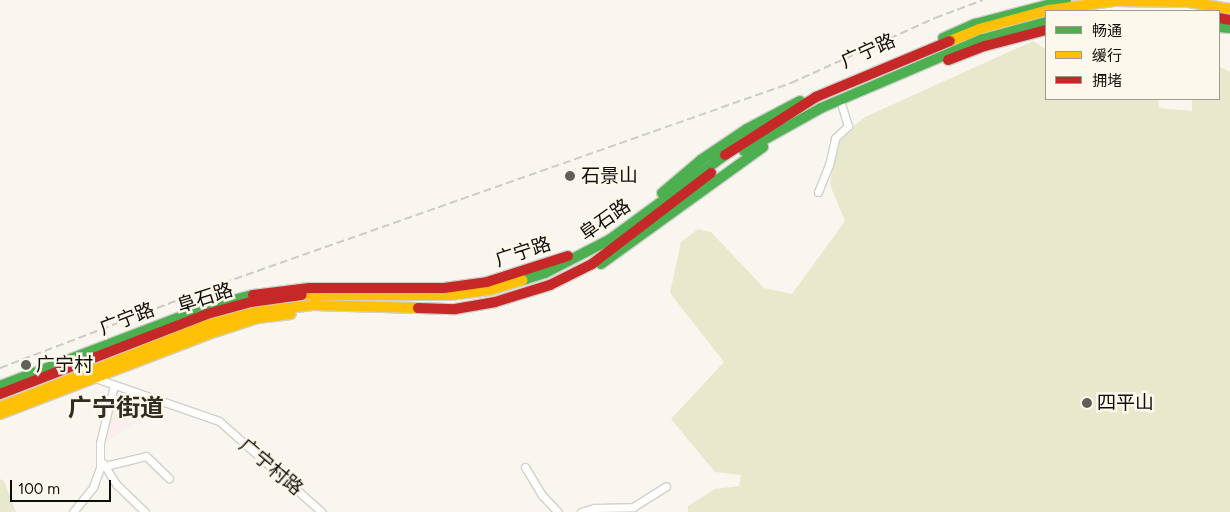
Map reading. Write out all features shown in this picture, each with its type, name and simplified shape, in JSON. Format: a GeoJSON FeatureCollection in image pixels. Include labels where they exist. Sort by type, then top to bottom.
{"type":"FeatureCollection","features":[{"type":"Feature","properties":{"kind":"main road","name":"广宁路"},"geometry":{"type":"LineString","coordinates":[[0,386],[206,307],[249,296],[310,288],[444,288],[487,282],[539,268],[602,240],[702,160],[747,129],[813,94],[975,24],[1066,0]]}},
{"type":"Feature","properties":{"kind":"main road"},"geometry":{"type":"LineString","coordinates":[[1209,0],[1230,4]]}},
{"type":"Feature","properties":{"kind":"main road","name":"阜石路"},"geometry":{"type":"LineString","coordinates":[[1049,10],[1115,1],[1189,2],[1230,9]]}},
{"type":"Feature","properties":{"kind":"main road","name":"阜石路"},"geometry":{"type":"LineString","coordinates":[[0,394],[207,314],[251,302],[312,294],[450,296],[490,290],[545,273],[609,240],[705,167],[816,97],[979,29],[1045,11]]}},
{"type":"Feature","properties":{"kind":"main road","name":"阜石路"},"geometry":{"type":"LineString","coordinates":[[0,406],[210,324],[256,312],[313,305],[455,309],[496,302],[550,285],[592,264],[756,143],[805,117],[983,39],[1045,22]]}},
{"type":"Feature","properties":{"kind":"main road","name":"广宁路"},"geometry":{"type":"LineString","coordinates":[[0,414],[258,318],[316,310],[457,315],[498,307],[552,289],[595,269],[758,150],[842,106],[984,46],[1045,30]]}},
{"type":"Feature","properties":{"kind":"street"},"geometry":{"type":"LineString","coordinates":[[818,192],[829,165],[835,138],[848,126],[842,106]]}},
{"type":"Feature","properties":{"kind":"street"},"geometry":{"type":"LineString","coordinates":[[73,512],[93,487],[100,458],[100,443],[114,385],[94,378]]}},
{"type":"Feature","properties":{"kind":"street","name":"广宁村路"},"geometry":{"type":"LineString","coordinates":[[114,385],[220,421],[322,512]]}},
{"type":"Feature","properties":{"kind":"street"},"geometry":{"type":"LineString","coordinates":[[105,466],[146,456],[169,478]]}},
{"type":"Feature","properties":{"kind":"street"},"geometry":{"type":"LineString","coordinates":[[100,458],[117,485],[145,512]]}},
{"type":"Feature","properties":{"kind":"street"},"geometry":{"type":"LineString","coordinates":[[525,467],[542,494],[558,512]]}},
{"type":"Feature","properties":{"kind":"street"},"geometry":{"type":"LineString","coordinates":[[581,512],[594,508],[633,507],[666,486]]}},
{"type":"Feature","properties":{"kind":"shaded area"},"geometry":{"type":"Polygon","coordinates":[[[114,394],[137,402],[143,419],[103,443],[114,394]]]}},
{"type":"Feature","properties":{"kind":"green space"},"geometry":{"type":"Polygon","coordinates":[[[1033,41],[1045,48],[1045,100],[1158,100],[1159,108],[1192,111],[1192,100],[1220,100],[1220,67],[1230,72],[1230,512],[688,512],[688,506],[715,489],[739,486],[741,475],[715,472],[671,419],[724,362],[670,293],[681,242],[698,229],[711,232],[764,288],[792,294],[845,221],[830,185],[837,140],[865,117],[1033,41]]]}},
{"type":"Feature","properties":{"kind":"green space"},"geometry":{"type":"Polygon","coordinates":[[[0,479],[4,481],[16,512],[0,512],[0,479]]]}},
{"type":"Feature","properties":{"kind":"railway"},"geometry":{"type":"LineString","coordinates":[[0,368],[212,287],[791,83],[935,18],[983,0]]}},
{"type":"Feature","properties":{"kind":"traffic: fast"},"geometry":{"type":"LineString","coordinates":[[943,38],[975,24],[1066,0]]}},
{"type":"Feature","properties":{"kind":"traffic: fast"},"geometry":{"type":"LineString","coordinates":[[744,151],[821,108],[983,39],[1045,22]]}},
{"type":"Feature","properties":{"kind":"traffic: fast"},"geometry":{"type":"LineString","coordinates":[[1220,27],[1230,28]]}},
{"type":"Feature","properties":{"kind":"traffic: fast"},"geometry":{"type":"LineString","coordinates":[[662,193],[701,160],[747,129],[800,101]]}},
{"type":"Feature","properties":{"kind":"traffic: fast"},"geometry":{"type":"LineString","coordinates":[[601,264],[763,147]]}},
{"type":"Feature","properties":{"kind":"traffic: fast"},"geometry":{"type":"LineString","coordinates":[[523,280],[545,273],[609,240],[725,155]]}},
{"type":"Feature","properties":{"kind":"traffic: fast"},"geometry":{"type":"LineString","coordinates":[[0,386],[206,307],[253,295]]}},
{"type":"Feature","properties":{"kind":"traffic: slow"},"geometry":{"type":"LineString","coordinates":[[1049,10],[1115,1],[1189,2],[1230,9]]}},
{"type":"Feature","properties":{"kind":"traffic: slow"},"geometry":{"type":"LineString","coordinates":[[950,41],[979,29],[1045,11]]}},
{"type":"Feature","properties":{"kind":"traffic: slow"},"geometry":{"type":"LineString","coordinates":[[302,295],[450,295],[490,290],[523,280]]}},
{"type":"Feature","properties":{"kind":"traffic: slow"},"geometry":{"type":"LineString","coordinates":[[0,407],[210,324],[256,312],[313,305],[418,308]]}},
{"type":"Feature","properties":{"kind":"traffic: slow"},"geometry":{"type":"LineString","coordinates":[[0,414],[215,332],[258,318],[291,314]]}},
{"type":"Feature","properties":{"kind":"traffic: jam"},"geometry":{"type":"LineString","coordinates":[[1220,18],[1230,20]]}},
{"type":"Feature","properties":{"kind":"traffic: jam"},"geometry":{"type":"LineString","coordinates":[[948,60],[985,46],[1045,30]]}},
{"type":"Feature","properties":{"kind":"traffic: jam"},"geometry":{"type":"LineString","coordinates":[[725,155],[816,97],[950,41]]}},
{"type":"Feature","properties":{"kind":"traffic: jam"},"geometry":{"type":"LineString","coordinates":[[418,308],[455,309],[495,302],[550,285],[592,264],[711,173]]}},
{"type":"Feature","properties":{"kind":"traffic: jam"},"geometry":{"type":"LineString","coordinates":[[253,295],[310,288],[444,288],[487,282],[568,256]]}},
{"type":"Feature","properties":{"kind":"traffic: jam"},"geometry":{"type":"LineString","coordinates":[[0,394],[207,314],[251,302],[302,295]]}},
{"type":"Feature","properties":{"kind":"place","name":"石景山"},"geometry":{"type":"Point","coordinates":[570,176]}},
{"type":"Feature","properties":{"kind":"place","name":"广宁村"},"geometry":{"type":"Point","coordinates":[26,365]}},
{"type":"Feature","properties":{"kind":"place","name":"四平山"},"geometry":{"type":"Point","coordinates":[1087,403]}},
{"type":"Feature","properties":{"kind":"district","name":"广宁街道"},"geometry":{"type":"Point","coordinates":[116,408]}}]}
